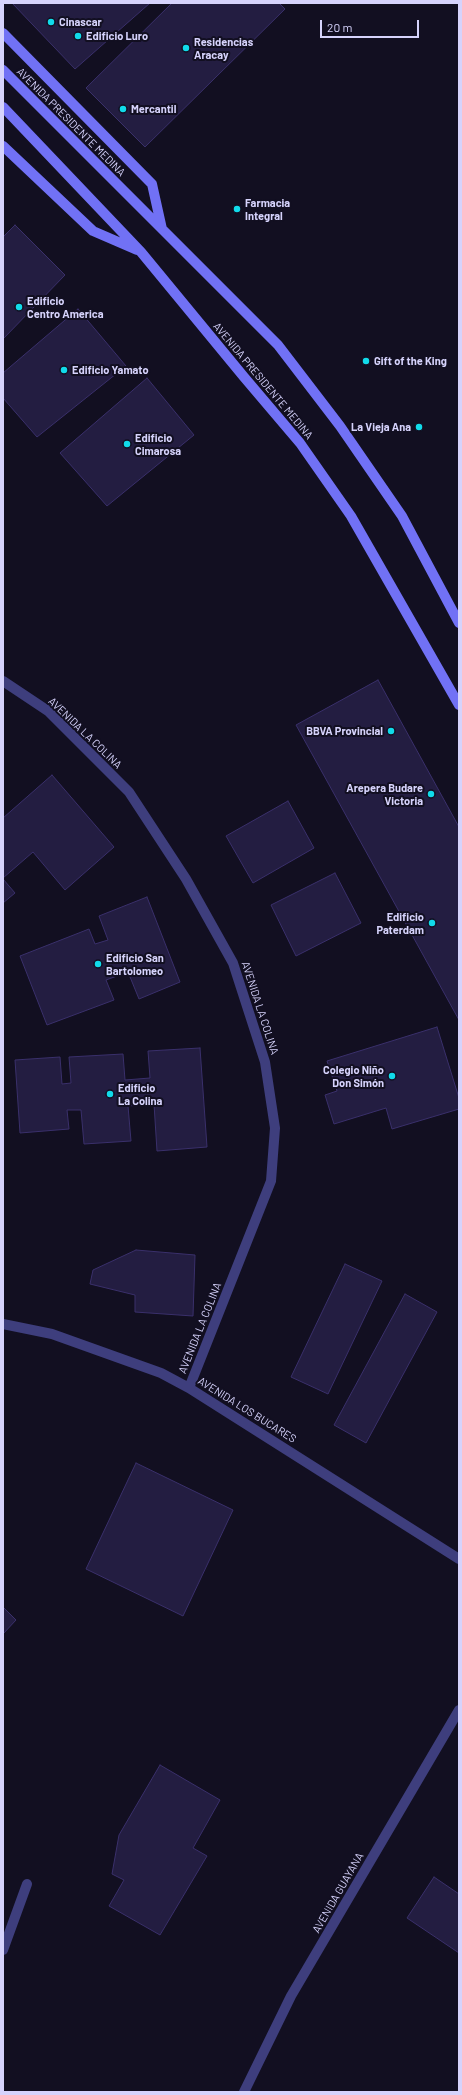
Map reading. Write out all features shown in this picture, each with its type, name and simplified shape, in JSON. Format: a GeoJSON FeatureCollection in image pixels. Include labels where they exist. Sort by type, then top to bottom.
{"type":"FeatureCollection","features":[{"type":"Feature","properties":{"kind":"street"},"geometry":{"type":"LineString","coordinates":[[3,33],[152,184],[162,229]]}},
{"type":"Feature","properties":{"kind":"street","name":"AVENIDA PRESIDENTE MEDINA"},"geometry":{"type":"LineString","coordinates":[[3,70],[278,345],[340,426],[402,516],[459,623]]}},
{"type":"Feature","properties":{"kind":"street","name":"AVENIDA PRESIDENTE MEDINA"},"geometry":{"type":"LineString","coordinates":[[3,107],[141,252],[300,443],[351,516],[459,705]]}},
{"type":"Feature","properties":{"kind":"street"},"geometry":{"type":"LineString","coordinates":[[3,146],[93,231],[141,252]]}},
{"type":"Feature","properties":{"kind":"street","name":"AVENIDA LA COLINA"},"geometry":{"type":"LineString","coordinates":[[3,681],[48,710],[129,792],[186,879],[233,963],[265,1062],[275,1128],[271,1181],[189,1388]]}},
{"type":"Feature","properties":{"kind":"street","name":"AVENIDA LOS BUCARES"},"geometry":{"type":"LineString","coordinates":[[3,1324],[52,1334],[161,1372],[189,1388],[459,1559]]}},
{"type":"Feature","properties":{"kind":"street","name":"AVENIDA GUAYANA"},"geometry":{"type":"LineString","coordinates":[[244,2092],[291,1996],[459,1710]]}},
{"type":"Feature","properties":{"kind":"street"},"geometry":{"type":"LineString","coordinates":[[3,1950],[26,1884]]}},
{"type":"Feature","properties":{"kind":"building","name":"Edificio Luro"},"geometry":{"type":"Polygon","coordinates":[[[12,3],[150,3],[75,69],[12,3]]]}},
{"type":"Feature","properties":{"kind":"building","name":"Residencias Aracay"},"geometry":{"type":"Polygon","coordinates":[[[172,3],[279,3],[285,9],[145,147],[86,88],[172,3]]]}},
{"type":"Feature","properties":{"kind":"building","name":"Edificio Centro America"},"geometry":{"type":"Polygon","coordinates":[[[15,225],[65,275],[3,339],[3,237],[15,225]]]}},
{"type":"Feature","properties":{"kind":"building","name":"Edificio Yamato"},"geometry":{"type":"Polygon","coordinates":[[[78,309],[126,366],[37,437],[3,398],[3,373],[78,309]]]}},
{"type":"Feature","properties":{"kind":"building","name":"Edificio Cimarosa"},"geometry":{"type":"Polygon","coordinates":[[[147,378],[194,435],[107,506],[60,453],[147,378]]]}},
{"type":"Feature","properties":{"kind":"building","name":"Edificio Paterdam"},"geometry":{"type":"Polygon","coordinates":[[[378,680],[459,827],[459,1020],[296,725],[378,680]]]}},
{"type":"Feature","properties":{"kind":"building"},"geometry":{"type":"Polygon","coordinates":[[[52,775],[114,847],[65,890],[33,852],[3,878],[3,818],[52,775]]]}},
{"type":"Feature","properties":{"kind":"building"},"geometry":{"type":"Polygon","coordinates":[[[288,801],[314,848],[253,883],[226,836],[288,801]]]}},
{"type":"Feature","properties":{"kind":"building"},"geometry":{"type":"Polygon","coordinates":[[[335,873],[361,923],[296,956],[271,905],[335,873]]]}},
{"type":"Feature","properties":{"kind":"building"},"geometry":{"type":"Polygon","coordinates":[[[3,879],[15,893],[3,903],[3,879]]]}},
{"type":"Feature","properties":{"kind":"building","name":"Edificio San Bartolomeo"},"geometry":{"type":"Polygon","coordinates":[[[147,897],[180,982],[139,999],[128,972],[106,980],[114,1000],[47,1025],[20,956],[89,929],[95,944],[108,940],[99,916],[147,897]]]}},
{"type":"Feature","properties":{"kind":"building","name":"Colegio Niño Don Simón"},"geometry":{"type":"Polygon","coordinates":[[[437,1027],[459,1098],[459,1109],[392,1129],[386,1108],[334,1124],[325,1095],[337,1091],[327,1061],[437,1027]]]}},
{"type":"Feature","properties":{"kind":"building","name":"Edificio La Colina"},"geometry":{"type":"Polygon","coordinates":[[[200,1048],[207,1147],[157,1151],[154,1104],[128,1106],[131,1141],[84,1144],[81,1110],[67,1110],[69,1129],[20,1133],[15,1060],[60,1057],[62,1084],[71,1083],[69,1057],[123,1054],[125,1080],[150,1078],[148,1051],[200,1048]]]}},
{"type":"Feature","properties":{"kind":"building"},"geometry":{"type":"Polygon","coordinates":[[[136,1250],[195,1255],[193,1316],[135,1312],[135,1295],[90,1284],[93,1270],[136,1250]]]}},
{"type":"Feature","properties":{"kind":"building"},"geometry":{"type":"Polygon","coordinates":[[[345,1264],[382,1281],[328,1394],[291,1377],[345,1264]]]}},
{"type":"Feature","properties":{"kind":"building"},"geometry":{"type":"Polygon","coordinates":[[[405,1294],[437,1312],[366,1443],[334,1425],[405,1294]]]}},
{"type":"Feature","properties":{"kind":"building"},"geometry":{"type":"Polygon","coordinates":[[[136,1463],[233,1510],[183,1616],[86,1569],[136,1463]]]}},
{"type":"Feature","properties":{"kind":"building"},"geometry":{"type":"Polygon","coordinates":[[[3,1607],[16,1620],[3,1634],[3,1607]]]}},
{"type":"Feature","properties":{"kind":"building"},"geometry":{"type":"Polygon","coordinates":[[[160,1765],[220,1800],[193,1848],[207,1856],[160,1935],[109,1906],[124,1880],[112,1874],[119,1835],[160,1765]]]}},
{"type":"Feature","properties":{"kind":"building"},"geometry":{"type":"Polygon","coordinates":[[[434,1877],[459,1894],[459,1953],[407,1918],[434,1877]]]}},
{"type":"Feature","properties":{"kind":"place","name":"Cinascar"},"geometry":{"type":"Point","coordinates":[51,22]}},
{"type":"Feature","properties":{"kind":"place","name":"Edificio Luro"},"geometry":{"type":"Point","coordinates":[78,36]}},
{"type":"Feature","properties":{"kind":"place","name":"Residencias Aracay"},"geometry":{"type":"Point","coordinates":[186,48]}},
{"type":"Feature","properties":{"kind":"place","name":"Mercantil"},"geometry":{"type":"Point","coordinates":[123,109]}},
{"type":"Feature","properties":{"kind":"place","name":"Farmacia Integral"},"geometry":{"type":"Point","coordinates":[237,209]}},
{"type":"Feature","properties":{"kind":"place","name":"Edificio Centro America"},"geometry":{"type":"Point","coordinates":[19,307]}},
{"type":"Feature","properties":{"kind":"place","name":"Gift of the King"},"geometry":{"type":"Point","coordinates":[366,361]}},
{"type":"Feature","properties":{"kind":"place","name":"Edificio Yamato"},"geometry":{"type":"Point","coordinates":[64,370]}},
{"type":"Feature","properties":{"kind":"place","name":"La Vieja Ana"},"geometry":{"type":"Point","coordinates":[419,427]}},
{"type":"Feature","properties":{"kind":"place","name":"Edificio Cimarosa"},"geometry":{"type":"Point","coordinates":[127,444]}},
{"type":"Feature","properties":{"kind":"place","name":"BBVA Provincial"},"geometry":{"type":"Point","coordinates":[391,731]}},
{"type":"Feature","properties":{"kind":"place","name":"Arepera Budare Victoria"},"geometry":{"type":"Point","coordinates":[431,794]}},
{"type":"Feature","properties":{"kind":"place","name":"Edificio Paterdam"},"geometry":{"type":"Point","coordinates":[432,923]}},
{"type":"Feature","properties":{"kind":"place","name":"Edificio San Bartolomeo"},"geometry":{"type":"Point","coordinates":[98,964]}},
{"type":"Feature","properties":{"kind":"place","name":"Colegio Niño Don Simón"},"geometry":{"type":"Point","coordinates":[392,1076]}},
{"type":"Feature","properties":{"kind":"place","name":"Edificio La Colina"},"geometry":{"type":"Point","coordinates":[110,1094]}}]}
